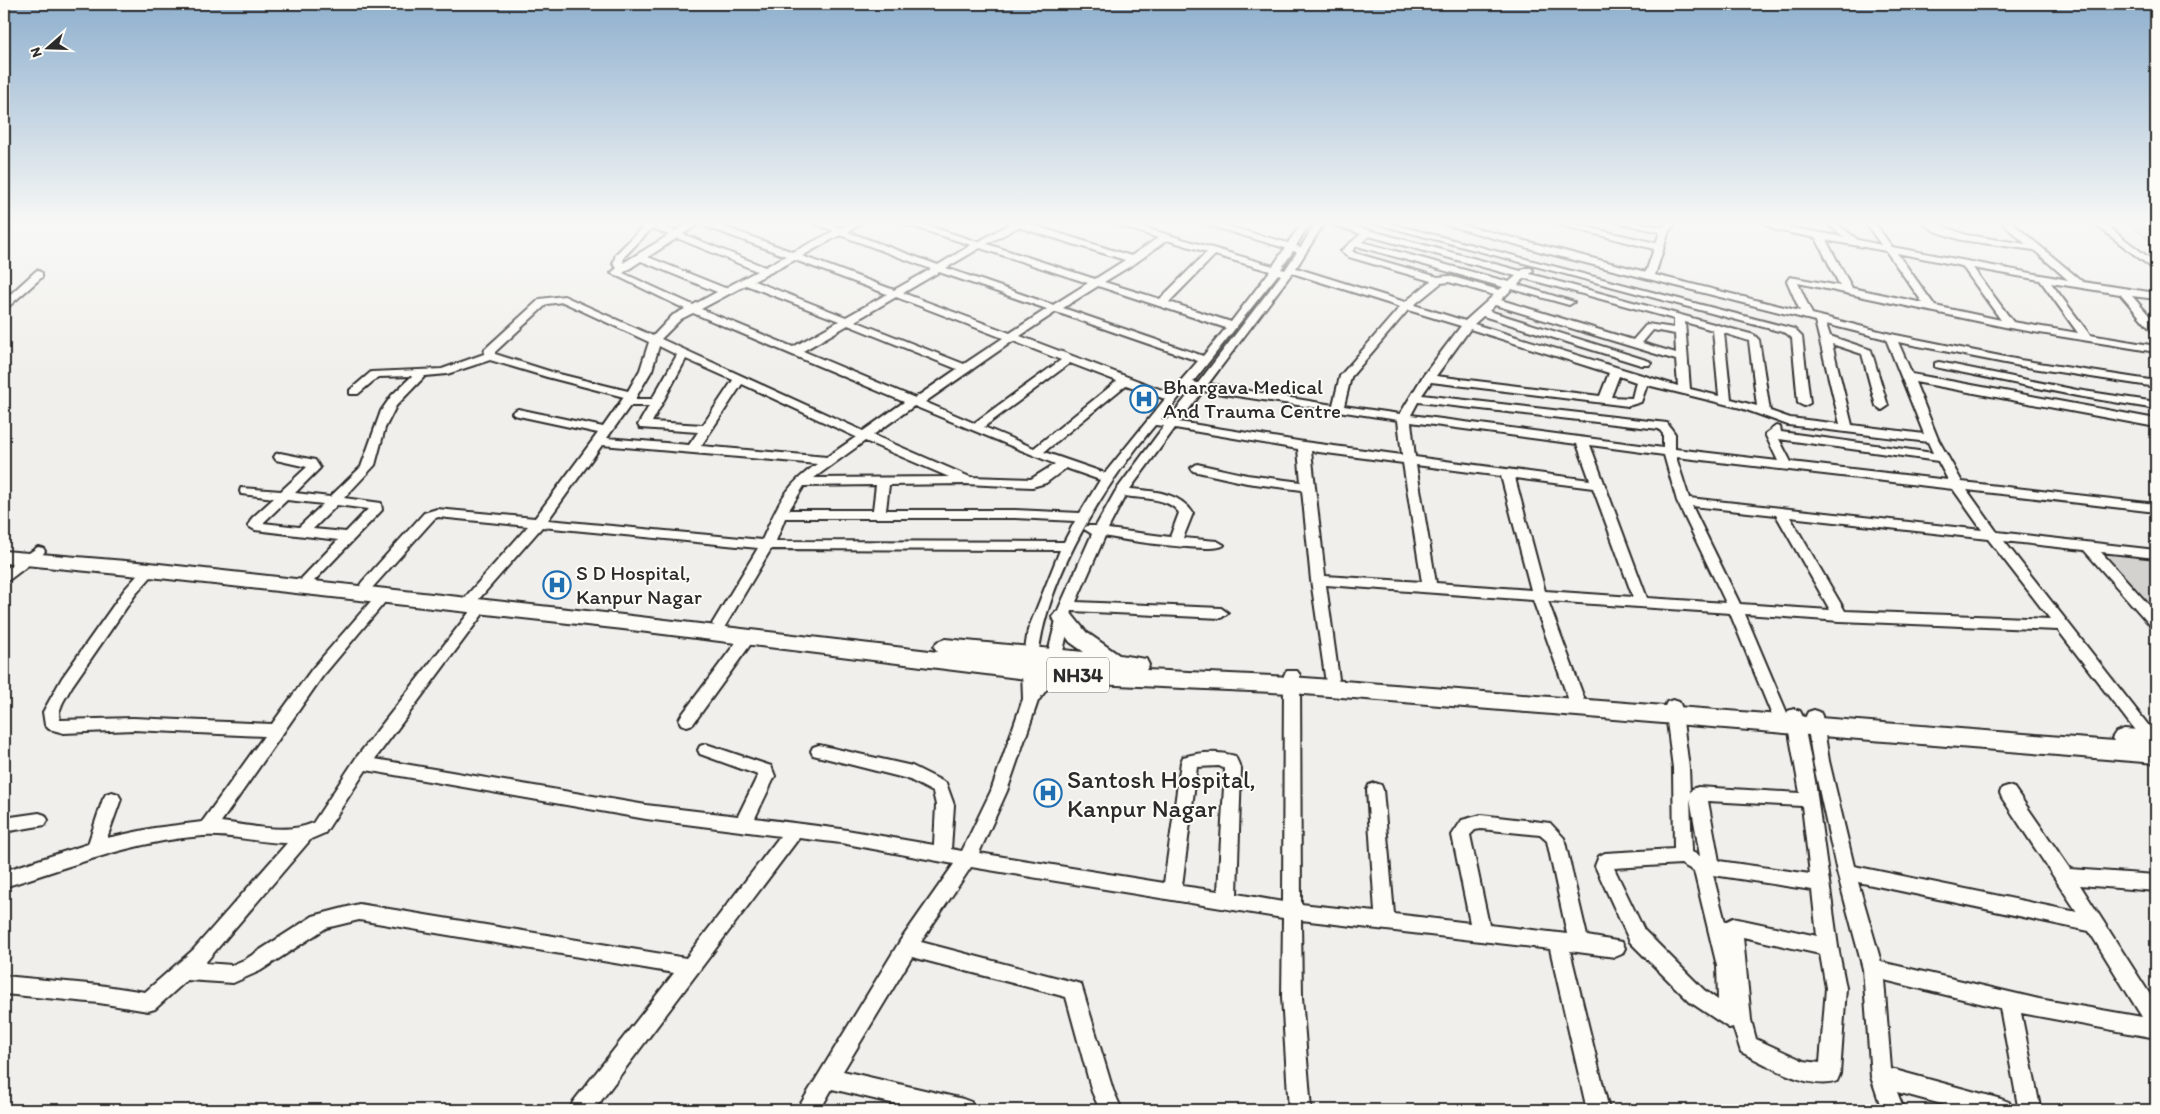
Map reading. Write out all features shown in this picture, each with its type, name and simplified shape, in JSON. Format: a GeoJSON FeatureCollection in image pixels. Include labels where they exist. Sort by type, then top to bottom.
{"type":"FeatureCollection","features":[{"type":"Feature","properties":{"kind":"highway","name":"NH34"},"geometry":{"type":"LineString","coordinates":[[4,547],[32,555],[150,570],[719,624],[1028,664]]}},
{"type":"Feature","properties":{"kind":"highway","name":"NH34"},"geometry":{"type":"LineString","coordinates":[[4,557],[32,555],[161,561],[308,579],[375,591]]}},
{"type":"Feature","properties":{"kind":"highway","name":"NH34"},"geometry":{"type":"LineString","coordinates":[[477,602],[748,637],[1028,664],[1292,680],[1331,679],[1576,698],[1674,710]]}},
{"type":"Feature","properties":{"kind":"highway"},"geometry":{"type":"LineString","coordinates":[[1065,611],[1078,637],[1114,663]]}},
{"type":"Feature","properties":{"kind":"highway","name":"NH34"},"geometry":{"type":"LineString","coordinates":[[1052,666],[1114,663],[1292,680],[2155,745]]}},
{"type":"Feature","properties":{"kind":"street"},"geometry":{"type":"LineString","coordinates":[[4,305],[35,281],[39,276],[38,274]]}},
{"type":"Feature","properties":{"kind":"street"},"geometry":{"type":"LineString","coordinates":[[616,274],[692,309],[1035,453],[1108,478]]}},
{"type":"Feature","properties":{"kind":"street"},"geometry":{"type":"LineString","coordinates":[[681,274],[725,292]]}},
{"type":"Feature","properties":{"kind":"street"},"geometry":{"type":"LineString","coordinates":[[4,985],[100,994],[148,1002],[186,971],[304,835],[319,828],[362,763],[477,602],[538,523],[629,398],[646,370],[655,340],[677,317],[759,274]]}},
{"type":"Feature","properties":{"kind":"street"},"geometry":{"type":"LineString","coordinates":[[843,274],[1172,398]]}},
{"type":"Feature","properties":{"kind":"street"},"geometry":{"type":"LineString","coordinates":[[795,352],[931,274]]}},
{"type":"Feature","properties":{"kind":"street"},"geometry":{"type":"LineString","coordinates":[[954,274],[1205,360]]}},
{"type":"Feature","properties":{"kind":"street"},"geometry":{"type":"LineString","coordinates":[[1072,274],[1232,326]]}},
{"type":"Feature","properties":{"kind":"street"},"geometry":{"type":"LineString","coordinates":[[719,624],[766,545],[786,500],[800,482],[862,435],[1110,274]]}},
{"type":"Feature","properties":{"kind":"street"},"geometry":{"type":"LineString","coordinates":[[1162,303],[1191,274]]}},
{"type":"Feature","properties":{"kind":"street"},"geometry":{"type":"LineString","coordinates":[[1031,699],[1028,664],[1040,614],[1069,546],[1082,522],[1108,478],[1152,421],[1232,326],[1280,274]]}},
{"type":"Feature","properties":{"kind":"street"},"geometry":{"type":"LineString","coordinates":[[808,1110],[907,947],[967,859],[999,791],[1031,699],[1052,666],[1065,611],[1098,532],[1120,492],[1202,388],[1281,274]]}},
{"type":"Feature","properties":{"kind":"street"},"geometry":{"type":"LineString","coordinates":[[1298,274],[1407,305],[1615,372],[1778,417],[1932,439]]}},
{"type":"Feature","properties":{"kind":"street"},"geometry":{"type":"LineString","coordinates":[[1417,274],[1437,280],[1449,279],[1524,310],[1681,358]]}},
{"type":"Feature","properties":{"kind":"street"},"geometry":{"type":"LineString","coordinates":[[1469,274],[1569,302]]}},
{"type":"Feature","properties":{"kind":"street"},"geometry":{"type":"LineString","coordinates":[[1430,587],[1408,460],[1404,417],[1427,378],[1468,324],[1524,274],[1744,334],[1754,340],[1764,412]]}},
{"type":"Feature","properties":{"kind":"street"},"geometry":{"type":"LineString","coordinates":[[1576,274],[1790,332],[1797,337],[1804,402]]}},
{"type":"Feature","properties":{"kind":"street"},"geometry":{"type":"LineString","coordinates":[[1642,274],[1891,337],[2020,363],[2156,384]]}},
{"type":"Feature","properties":{"kind":"street"},"geometry":{"type":"LineString","coordinates":[[1839,274],[1848,291]]}},
{"type":"Feature","properties":{"kind":"street"},"geometry":{"type":"LineString","coordinates":[[1908,274],[1932,309]]}},
{"type":"Feature","properties":{"kind":"street"},"geometry":{"type":"LineString","coordinates":[[1973,274],[2010,325]]}},
{"type":"Feature","properties":{"kind":"street"},"geometry":{"type":"LineString","coordinates":[[2022,274],[2156,296]]}},
{"type":"Feature","properties":{"kind":"street"},"geometry":{"type":"LineString","coordinates":[[2067,274],[2080,285]]}},
{"type":"Feature","properties":{"kind":"street"},"geometry":{"type":"LineString","coordinates":[[2043,278],[2087,338]]}},
{"type":"Feature","properties":{"kind":"street"},"geometry":{"type":"LineString","coordinates":[[1807,315],[1792,281],[1794,279],[2010,325],[2156,349]]}},
{"type":"Feature","properties":{"kind":"street"},"geometry":{"type":"LineString","coordinates":[[1338,409],[1346,376],[1407,305],[1437,280]]}},
{"type":"Feature","properties":{"kind":"street"},"geometry":{"type":"LineString","coordinates":[[746,281],[965,368]]}},
{"type":"Feature","properties":{"kind":"street"},"geometry":{"type":"LineString","coordinates":[[2123,292],[2156,329]]}},
{"type":"Feature","properties":{"kind":"street"},"geometry":{"type":"LineString","coordinates":[[1524,310],[1543,294]]}},
{"type":"Feature","properties":{"kind":"street"},"geometry":{"type":"LineString","coordinates":[[490,356],[490,348],[544,301],[564,299],[862,435],[968,481]]}},
{"type":"Feature","properties":{"kind":"street"},"geometry":{"type":"LineString","coordinates":[[1481,312],[1645,363]]}},
{"type":"Feature","properties":{"kind":"street"},"geometry":{"type":"LineString","coordinates":[[1679,317],[1684,391]]}},
{"type":"Feature","properties":{"kind":"street"},"geometry":{"type":"LineString","coordinates":[[1820,319],[1847,428]]}},
{"type":"Feature","properties":{"kind":"street"},"geometry":{"type":"LineString","coordinates":[[1547,349],[1571,325]]}},
{"type":"Feature","properties":{"kind":"street"},"geometry":{"type":"LineString","coordinates":[[1636,343],[1651,326],[1680,332]]}},
{"type":"Feature","properties":{"kind":"street"},"geometry":{"type":"LineString","coordinates":[[1718,327],[1725,401]]}},
{"type":"Feature","properties":{"kind":"street"},"geometry":{"type":"LineString","coordinates":[[1891,337],[1932,439],[1957,485],[1992,535],[2155,745]]}},
{"type":"Feature","properties":{"kind":"street"},"geometry":{"type":"LineString","coordinates":[[1824,338],[1867,352],[1882,406]]}},
{"type":"Feature","properties":{"kind":"street"},"geometry":{"type":"LineString","coordinates":[[1934,346],[1939,365],[1940,383]]}},
{"type":"Feature","properties":{"kind":"street"},"geometry":{"type":"LineString","coordinates":[[1630,376],[1659,351]]}},
{"type":"Feature","properties":{"kind":"street"},"geometry":{"type":"LineString","coordinates":[[684,353],[644,425],[707,429]]}},
{"type":"Feature","properties":{"kind":"street"},"geometry":{"type":"LineString","coordinates":[[354,392],[375,374],[450,371],[490,356],[629,398],[656,403]]}},
{"type":"Feature","properties":{"kind":"street"},"geometry":{"type":"LineString","coordinates":[[976,428],[1069,360]]}},
{"type":"Feature","properties":{"kind":"street"},"geometry":{"type":"LineString","coordinates":[[1939,365],[2078,394],[2156,406]]}},
{"type":"Feature","properties":{"kind":"street"},"geometry":{"type":"LineString","coordinates":[[1604,400],[1615,372]]}},
{"type":"Feature","properties":{"kind":"street"},"geometry":{"type":"LineString","coordinates":[[302,532],[370,464],[379,428],[388,406],[422,373]]}},
{"type":"Feature","properties":{"kind":"street"},"geometry":{"type":"LineString","coordinates":[[1907,377],[2156,423]]}},
{"type":"Feature","properties":{"kind":"street"},"geometry":{"type":"LineString","coordinates":[[1427,378],[1634,402],[1642,380]]}},
{"type":"Feature","properties":{"kind":"street"},"geometry":{"type":"LineString","coordinates":[[693,448],[740,379]]}},
{"type":"Feature","properties":{"kind":"street"},"geometry":{"type":"LineString","coordinates":[[1035,453],[1125,380]]}},
{"type":"Feature","properties":{"kind":"street"},"geometry":{"type":"LineString","coordinates":[[1184,384],[1338,409],[1582,441],[2156,508]]}},
{"type":"Feature","properties":{"kind":"street"},"geometry":{"type":"LineString","coordinates":[[1414,398],[1663,426],[1669,434],[1669,452],[1683,501],[1736,610],[1800,719],[1821,761],[1846,872],[1873,969],[1881,1077],[1893,1110]]}},
{"type":"Feature","properties":{"kind":"street"},"geometry":{"type":"LineString","coordinates":[[518,413],[601,436],[693,448],[828,461]]}},
{"type":"Feature","properties":{"kind":"street"},"geometry":{"type":"LineString","coordinates":[[1771,434],[1776,431],[1778,417]]}},
{"type":"Feature","properties":{"kind":"street"},"geometry":{"type":"LineString","coordinates":[[1152,421],[1304,446],[1598,485]]}},
{"type":"Feature","properties":{"kind":"street"},"geometry":{"type":"LineString","coordinates":[[1771,434],[1943,458]]}},
{"type":"Feature","properties":{"kind":"street"},"geometry":{"type":"LineString","coordinates":[[1771,434],[1787,466]]}},
{"type":"Feature","properties":{"kind":"street"},"geometry":{"type":"LineString","coordinates":[[1582,441],[1642,603]]}},
{"type":"Feature","properties":{"kind":"street"},"geometry":{"type":"LineString","coordinates":[[1304,446],[1318,580],[1331,679]]}},
{"type":"Feature","properties":{"kind":"street"},"geometry":{"type":"LineString","coordinates":[[280,457],[311,463],[314,468],[257,521],[255,526],[349,538]]}},
{"type":"Feature","properties":{"kind":"street"},"geometry":{"type":"LineString","coordinates":[[800,482],[968,481],[1032,483],[1042,480],[1065,463]]}},
{"type":"Feature","properties":{"kind":"street"},"geometry":{"type":"LineString","coordinates":[[1197,468],[1247,479],[1308,487]]}},
{"type":"Feature","properties":{"kind":"street"},"geometry":{"type":"LineString","coordinates":[[1507,473],[1539,595],[1576,698]]}},
{"type":"Feature","properties":{"kind":"street"},"geometry":{"type":"LineString","coordinates":[[879,514],[883,482]]}},
{"type":"Feature","properties":{"kind":"street"},"geometry":{"type":"LineString","coordinates":[[246,491],[376,506],[376,510],[308,579]]}},
{"type":"Feature","properties":{"kind":"street"},"geometry":{"type":"LineString","coordinates":[[1120,492],[1172,500],[1184,506],[1186,513],[1174,542]]}},
{"type":"Feature","properties":{"kind":"street"},"geometry":{"type":"LineString","coordinates":[[1683,501],[1782,514],[2087,545],[2156,554]]}},
{"type":"Feature","properties":{"kind":"street"},"geometry":{"type":"LineString","coordinates":[[207,829],[375,591],[429,516],[434,513],[507,518],[538,523],[766,545],[1069,546]]}},
{"type":"Feature","properties":{"kind":"street"},"geometry":{"type":"LineString","coordinates":[[780,514],[1015,514],[1082,522],[1098,532],[1174,542],[1217,545]]}},
{"type":"Feature","properties":{"kind":"street"},"geometry":{"type":"LineString","coordinates":[[1782,514],[1840,616]]}},
{"type":"Feature","properties":{"kind":"street"},"geometry":{"type":"LineString","coordinates":[[2087,545],[2156,622]]}},
{"type":"Feature","properties":{"kind":"street"},"geometry":{"type":"LineString","coordinates":[[4,577],[32,555]]}},
{"type":"Feature","properties":{"kind":"street"},"geometry":{"type":"LineString","coordinates":[[150,570],[130,592],[55,701],[51,712],[51,721],[55,725],[64,727],[132,724],[277,730]]}},
{"type":"Feature","properties":{"kind":"street"},"geometry":{"type":"LineString","coordinates":[[1318,580],[1736,610],[2062,625]]}},
{"type":"Feature","properties":{"kind":"street"},"geometry":{"type":"LineString","coordinates":[[1065,611],[1221,613]]}},
{"type":"Feature","properties":{"kind":"street"},"geometry":{"type":"LineString","coordinates":[[688,720],[748,637]]}},
{"type":"Feature","properties":{"kind":"street"},"geometry":{"type":"LineString","coordinates":[[1292,680],[1292,997],[1298,1060],[1300,1110]]}},
{"type":"Feature","properties":{"kind":"street"},"geometry":{"type":"LineString","coordinates":[[1674,710],[1681,768],[1683,856]]}},
{"type":"Feature","properties":{"kind":"street"},"geometry":{"type":"LineString","coordinates":[[1800,719],[1828,947],[1836,988],[1830,1074],[1803,1071],[1748,1045],[1741,1020],[1733,926],[1828,947]]}},
{"type":"Feature","properties":{"kind":"street"},"geometry":{"type":"LineString","coordinates":[[706,750],[765,771],[768,776],[743,824]]}},
{"type":"Feature","properties":{"kind":"street"},"geometry":{"type":"LineString","coordinates":[[819,751],[912,772],[940,788],[945,806],[942,854]]}},
{"type":"Feature","properties":{"kind":"street"},"geometry":{"type":"LineString","coordinates":[[1172,893],[1189,762],[1194,760],[1222,760],[1229,762],[1233,770],[1227,901]]}},
{"type":"Feature","properties":{"kind":"street"},"geometry":{"type":"LineString","coordinates":[[362,763],[646,812],[840,836],[967,859],[1291,911],[1615,948]]}},
{"type":"Feature","properties":{"kind":"street"},"geometry":{"type":"LineString","coordinates":[[1375,790],[1385,922]]}},
{"type":"Feature","properties":{"kind":"street"},"geometry":{"type":"LineString","coordinates":[[2008,793],[2065,876],[2156,1022]]}},
{"type":"Feature","properties":{"kind":"street"},"geometry":{"type":"LineString","coordinates":[[1809,800],[1698,794],[1711,867],[1820,883]]}},
{"type":"Feature","properties":{"kind":"street"},"geometry":{"type":"LineString","coordinates":[[95,849],[112,798]]}},
{"type":"Feature","properties":{"kind":"street"},"geometry":{"type":"LineString","coordinates":[[4,825],[39,820]]}},
{"type":"Feature","properties":{"kind":"street"},"geometry":{"type":"LineString","coordinates":[[1481,933],[1461,835],[1464,828],[1472,823],[1481,822],[1544,828],[1555,838],[1579,944]]}},
{"type":"Feature","properties":{"kind":"street"},"geometry":{"type":"LineString","coordinates":[[4,879],[95,849],[138,838],[207,829],[304,835]]}},
{"type":"Feature","properties":{"kind":"street"},"geometry":{"type":"LineString","coordinates":[[581,1110],[794,831]]}},
{"type":"Feature","properties":{"kind":"street"},"geometry":{"type":"LineString","coordinates":[[1683,856],[1702,866],[1727,966],[1729,1019],[1697,996],[1637,936],[1604,866],[1605,861],[1683,856]]}},
{"type":"Feature","properties":{"kind":"street"},"geometry":{"type":"LineString","coordinates":[[1846,872],[2095,924]]}},
{"type":"Feature","properties":{"kind":"street"},"geometry":{"type":"LineString","coordinates":[[2065,876],[2156,883]]}},
{"type":"Feature","properties":{"kind":"street"},"geometry":{"type":"LineString","coordinates":[[186,971],[232,974],[253,964],[320,922],[342,914],[368,912],[460,930],[690,967]]}},
{"type":"Feature","properties":{"kind":"street"},"geometry":{"type":"LineString","coordinates":[[1558,942],[1598,1110]]}},
{"type":"Feature","properties":{"kind":"street"},"geometry":{"type":"LineString","coordinates":[[907,947],[1074,990],[1103,1092],[1111,1110]]}},
{"type":"Feature","properties":{"kind":"street"},"geometry":{"type":"LineString","coordinates":[[1873,969],[2009,1001],[2156,1029]]}},
{"type":"Feature","properties":{"kind":"street"},"geometry":{"type":"LineString","coordinates":[[2009,1001],[2029,1107],[2027,1110]]}},
{"type":"Feature","properties":{"kind":"street"},"geometry":{"type":"LineString","coordinates":[[1881,1077],[2002,1110]]}},
{"type":"Feature","properties":{"kind":"street"},"geometry":{"type":"LineString","coordinates":[[828,1078],[963,1110]]}},
{"type":"Feature","properties":{"kind":"shaded area"},"geometry":{"type":"Polygon","coordinates":[[[2108,552],[2156,558],[2156,615],[2105,558],[2104,555],[2108,552]]]}},
{"type":"Feature","properties":{"kind":"place","name":"Bhargava Medical And Trauma Centre"},"geometry":{"type":"Point","coordinates":[1144,399]}},
{"type":"Feature","properties":{"kind":"place","name":"S D Hospital, Kanpur Nagar"},"geometry":{"type":"Point","coordinates":[557,585]}},
{"type":"Feature","properties":{"kind":"place","name":"Santosh Hospital, Kanpur Nagar"},"geometry":{"type":"Point","coordinates":[1048,793]}}]}
